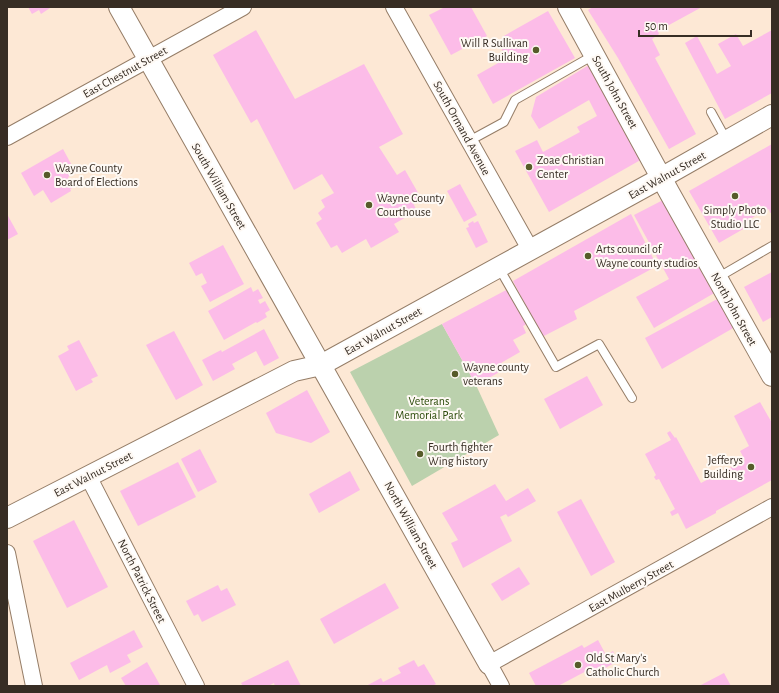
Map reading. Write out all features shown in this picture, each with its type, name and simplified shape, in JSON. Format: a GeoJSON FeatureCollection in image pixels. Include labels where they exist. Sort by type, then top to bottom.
{"type":"FeatureCollection","features":[{"type":"Feature","properties":{"kind":"street","name":"South William Street"},"geometry":{"type":"LineString","coordinates":[[118,7],[321,365]]}},
{"type":"Feature","properties":{"kind":"street","name":"East Chestnut Street"},"geometry":{"type":"LineString","coordinates":[[7,137],[243,7]]}},
{"type":"Feature","properties":{"kind":"street","name":"South Ormand Avenue"},"geometry":{"type":"LineString","coordinates":[[394,7],[530,249]]}},
{"type":"Feature","properties":{"kind":"street","name":"South John Street"},"geometry":{"type":"LineString","coordinates":[[568,7],[661,178]]}},
{"type":"Feature","properties":{"kind":"street","name":"East Walnut Street"},"geometry":{"type":"LineString","coordinates":[[7,518],[294,371],[321,365],[661,178],[772,115]]}},
{"type":"Feature","properties":{"kind":"street","name":"North John Street"},"geometry":{"type":"LineString","coordinates":[[661,178],[717,278],[769,364]]}},
{"type":"Feature","properties":{"kind":"street","name":"North William Street"},"geometry":{"type":"LineString","coordinates":[[321,365],[501,686]]}},
{"type":"Feature","properties":{"kind":"street","name":"North Patrick Street"},"geometry":{"type":"LineString","coordinates":[[88,476],[196,686]]}},
{"type":"Feature","properties":{"kind":"street","name":"East Mulberry Street"},"geometry":{"type":"LineString","coordinates":[[490,664],[772,507]]}},
{"type":"Feature","properties":{"kind":"street"},"geometry":{"type":"LineString","coordinates":[[7,554],[34,686]]}},
{"type":"Feature","properties":{"kind":"lane"},"geometry":{"type":"LineString","coordinates":[[469,141],[504,122],[515,100],[594,55]]}},
{"type":"Feature","properties":{"kind":"lane"},"geometry":{"type":"LineString","coordinates":[[711,112],[727,141]]}},
{"type":"Feature","properties":{"kind":"lane"},"geometry":{"type":"LineString","coordinates":[[717,278],[772,246]]}},
{"type":"Feature","properties":{"kind":"lane"},"geometry":{"type":"LineString","coordinates":[[498,267],[556,368],[599,344],[632,398]]}},
{"type":"Feature","properties":{"kind":"green space","name":"Veterans Memorial Park"},"geometry":{"type":"Polygon","coordinates":[[[442,324],[476,385],[499,435],[412,486],[350,372],[442,324]]]}},
{"type":"Feature","properties":{"kind":"building"},"geometry":{"type":"Polygon","coordinates":[[[28,7],[50,8],[41,14],[39,10],[32,14],[28,7]]]}},
{"type":"Feature","properties":{"kind":"building"},"geometry":{"type":"Polygon","coordinates":[[[445,7],[471,7],[487,36],[451,55],[429,15],[445,7]]]}},
{"type":"Feature","properties":{"kind":"building"},"geometry":{"type":"Polygon","coordinates":[[[593,7],[702,7],[658,31],[659,34],[652,39],[660,55],[655,58],[696,134],[669,149],[618,58],[588,10],[593,7]]]}},
{"type":"Feature","properties":{"kind":"building","name":"Will R Sullivan Building"},"geometry":{"type":"Polygon","coordinates":[[[548,11],[575,58],[493,104],[477,75],[507,58],[498,43],[504,40],[502,37],[548,11]]]}},
{"type":"Feature","properties":{"kind":"building"},"geometry":{"type":"Polygon","coordinates":[[[256,30],[295,99],[364,64],[403,134],[379,147],[397,175],[405,170],[421,198],[413,203],[417,211],[394,224],[399,232],[371,248],[366,239],[342,253],[337,245],[331,248],[316,223],[322,219],[318,213],[325,207],[321,200],[334,193],[322,174],[294,190],[257,119],[251,123],[213,55],[256,30]]]}},
{"type":"Feature","properties":{"kind":"building"},"geometry":{"type":"Polygon","coordinates":[[[772,30],[772,93],[725,119],[685,43],[697,36],[717,74],[731,66],[718,44],[736,34],[743,46],[772,30]]]}},
{"type":"Feature","properties":{"kind":"building"},"geometry":{"type":"Polygon","coordinates":[[[589,65],[644,158],[549,212],[515,151],[537,140],[543,152],[580,132],[577,127],[597,116],[589,100],[539,129],[531,116],[536,97],[589,65]]]}},
{"type":"Feature","properties":{"kind":"building"},"geometry":{"type":"Polygon","coordinates":[[[772,144],[772,212],[770,213],[769,209],[755,216],[743,224],[745,228],[719,243],[689,191],[772,144]]]}},
{"type":"Feature","properties":{"kind":"building","name":"Wayne County Board of Elections"},"geometry":{"type":"Polygon","coordinates":[[[63,149],[76,173],[68,177],[74,187],[70,189],[71,191],[51,203],[43,190],[34,196],[21,173],[63,149]]]}},
{"type":"Feature","properties":{"kind":"building"},"geometry":{"type":"Polygon","coordinates":[[[460,184],[477,215],[464,222],[447,191],[460,184]]]}},
{"type":"Feature","properties":{"kind":"building"},"geometry":{"type":"Polygon","coordinates":[[[665,199],[716,292],[654,328],[636,297],[669,279],[634,215],[665,199]]]}},
{"type":"Feature","properties":{"kind":"building"},"geometry":{"type":"Polygon","coordinates":[[[7,214],[18,234],[7,240],[7,214]]]}},
{"type":"Feature","properties":{"kind":"building"},"geometry":{"type":"Polygon","coordinates":[[[631,214],[657,266],[574,311],[577,319],[542,337],[513,281],[631,214]]]}},
{"type":"Feature","properties":{"kind":"building"},"geometry":{"type":"Polygon","coordinates":[[[473,221],[474,223],[478,221],[488,242],[476,248],[466,228],[469,227],[468,224],[473,221]]]}},
{"type":"Feature","properties":{"kind":"building"},"geometry":{"type":"Polygon","coordinates":[[[223,245],[244,284],[210,302],[201,286],[207,283],[202,273],[196,276],[189,263],[223,245]]]}},
{"type":"Feature","properties":{"kind":"building"},"geometry":{"type":"Polygon","coordinates":[[[772,272],[772,317],[763,322],[744,287],[772,272]]]}},
{"type":"Feature","properties":{"kind":"building"},"geometry":{"type":"Polygon","coordinates":[[[251,287],[253,292],[258,289],[263,298],[258,300],[260,304],[265,301],[270,310],[265,313],[267,317],[224,340],[208,311],[251,287]]]}},
{"type":"Feature","properties":{"kind":"building"},"geometry":{"type":"Polygon","coordinates":[[[510,288],[529,323],[523,326],[526,333],[513,340],[520,352],[501,363],[505,369],[476,385],[442,324],[510,288]]]}},
{"type":"Feature","properties":{"kind":"building"},"geometry":{"type":"Polygon","coordinates":[[[719,298],[735,327],[662,369],[645,338],[719,298]]]}},
{"type":"Feature","properties":{"kind":"building"},"geometry":{"type":"Polygon","coordinates":[[[264,329],[279,358],[264,366],[256,351],[232,364],[235,369],[213,381],[202,360],[221,350],[222,352],[264,329]]]}},
{"type":"Feature","properties":{"kind":"building"},"geometry":{"type":"Polygon","coordinates":[[[174,331],[203,385],[176,400],[146,345],[174,331]]]}},
{"type":"Feature","properties":{"kind":"building"},"geometry":{"type":"Polygon","coordinates":[[[79,340],[98,376],[91,379],[93,382],[76,391],[58,356],[69,350],[67,346],[79,340]]]}},
{"type":"Feature","properties":{"kind":"building"},"geometry":{"type":"Polygon","coordinates":[[[587,376],[603,405],[560,429],[544,399],[587,376]]]}},
{"type":"Feature","properties":{"kind":"building"},"geometry":{"type":"Polygon","coordinates":[[[307,390],[330,432],[311,443],[276,433],[266,413],[307,390]]]}},
{"type":"Feature","properties":{"kind":"building","name":"Jefferys Building"},"geometry":{"type":"Polygon","coordinates":[[[760,402],[772,423],[772,480],[686,529],[678,513],[672,516],[670,512],[675,509],[659,479],[656,480],[654,477],[656,475],[645,454],[671,440],[667,433],[670,431],[675,438],[676,437],[701,483],[745,460],[740,451],[749,446],[734,416],[760,402]]]}},
{"type":"Feature","properties":{"kind":"building"},"geometry":{"type":"Polygon","coordinates":[[[200,449],[217,482],[198,492],[181,459],[200,449]]]}},
{"type":"Feature","properties":{"kind":"building"},"geometry":{"type":"Polygon","coordinates":[[[178,462],[196,497],[138,526],[120,491],[178,462]]]}},
{"type":"Feature","properties":{"kind":"building"},"geometry":{"type":"Polygon","coordinates":[[[350,471],[360,490],[319,513],[309,494],[350,471]]]}},
{"type":"Feature","properties":{"kind":"building"},"geometry":{"type":"Polygon","coordinates":[[[495,484],[506,501],[528,488],[536,501],[508,517],[506,514],[500,517],[512,541],[463,568],[451,543],[458,540],[442,513],[495,484]]]}},
{"type":"Feature","properties":{"kind":"building"},"geometry":{"type":"Polygon","coordinates":[[[581,499],[615,562],[591,576],[557,512],[581,499]]]}},
{"type":"Feature","properties":{"kind":"building"},"geometry":{"type":"Polygon","coordinates":[[[74,520],[108,587],[67,608],[33,541],[74,520]]]}},
{"type":"Feature","properties":{"kind":"building"},"geometry":{"type":"Polygon","coordinates":[[[519,567],[530,584],[502,601],[491,584],[519,567]]]}},
{"type":"Feature","properties":{"kind":"building"},"geometry":{"type":"Polygon","coordinates":[[[385,583],[399,608],[334,644],[320,619],[385,583]]]}},
{"type":"Feature","properties":{"kind":"building"},"geometry":{"type":"Polygon","coordinates":[[[218,585],[221,591],[227,588],[236,605],[202,622],[198,614],[194,616],[186,601],[218,585]]]}},
{"type":"Feature","properties":{"kind":"building"},"geometry":{"type":"Polygon","coordinates":[[[134,630],[143,647],[127,655],[131,662],[110,673],[107,665],[79,680],[70,663],[134,630]]]}},
{"type":"Feature","properties":{"kind":"building","name":"Old St Mary's Catholic Church"},"geometry":{"type":"Polygon","coordinates":[[[598,640],[606,655],[613,651],[618,661],[598,672],[597,670],[594,672],[592,668],[558,686],[536,686],[529,673],[582,645],[584,648],[598,640]]]}},
{"type":"Feature","properties":{"kind":"building"},"geometry":{"type":"Polygon","coordinates":[[[288,660],[301,686],[275,686],[274,683],[268,686],[243,686],[241,683],[288,660]]]}},
{"type":"Feature","properties":{"kind":"building"},"geometry":{"type":"Polygon","coordinates":[[[414,660],[418,667],[424,664],[436,684],[432,686],[366,686],[381,678],[383,682],[401,673],[398,668],[414,660]]]}},
{"type":"Feature","properties":{"kind":"building"},"geometry":{"type":"Polygon","coordinates":[[[147,662],[160,685],[126,686],[121,678],[147,662]]]}},
{"type":"Feature","properties":{"kind":"building"},"geometry":{"type":"Polygon","coordinates":[[[724,673],[731,686],[699,686],[724,673]]]}},
{"type":"Feature","properties":{"kind":"place","name":"Will R Sullivan Building"},"geometry":{"type":"Point","coordinates":[536,50]}},
{"type":"Feature","properties":{"kind":"place","name":"Zoae Christian Center"},"geometry":{"type":"Point","coordinates":[529,167]}},
{"type":"Feature","properties":{"kind":"place","name":"Wayne County Board of Elections"},"geometry":{"type":"Point","coordinates":[47,175]}},
{"type":"Feature","properties":{"kind":"place","name":"Simply Photo Studio LLC"},"geometry":{"type":"Point","coordinates":[735,196]}},
{"type":"Feature","properties":{"kind":"place","name":"Wayne County Courthouse"},"geometry":{"type":"Point","coordinates":[369,205]}},
{"type":"Feature","properties":{"kind":"place","name":"Arts council of Wayne county studios"},"geometry":{"type":"Point","coordinates":[588,256]}},
{"type":"Feature","properties":{"kind":"place","name":"Wayne county veterans"},"geometry":{"type":"Point","coordinates":[455,374]}},
{"type":"Feature","properties":{"kind":"place","name":"Fourth fighter Wing history"},"geometry":{"type":"Point","coordinates":[420,454]}},
{"type":"Feature","properties":{"kind":"place","name":"Jefferys Building"},"geometry":{"type":"Point","coordinates":[751,467]}},
{"type":"Feature","properties":{"kind":"place","name":"Old St Mary's Catholic Church"},"geometry":{"type":"Point","coordinates":[578,665]}}]}
